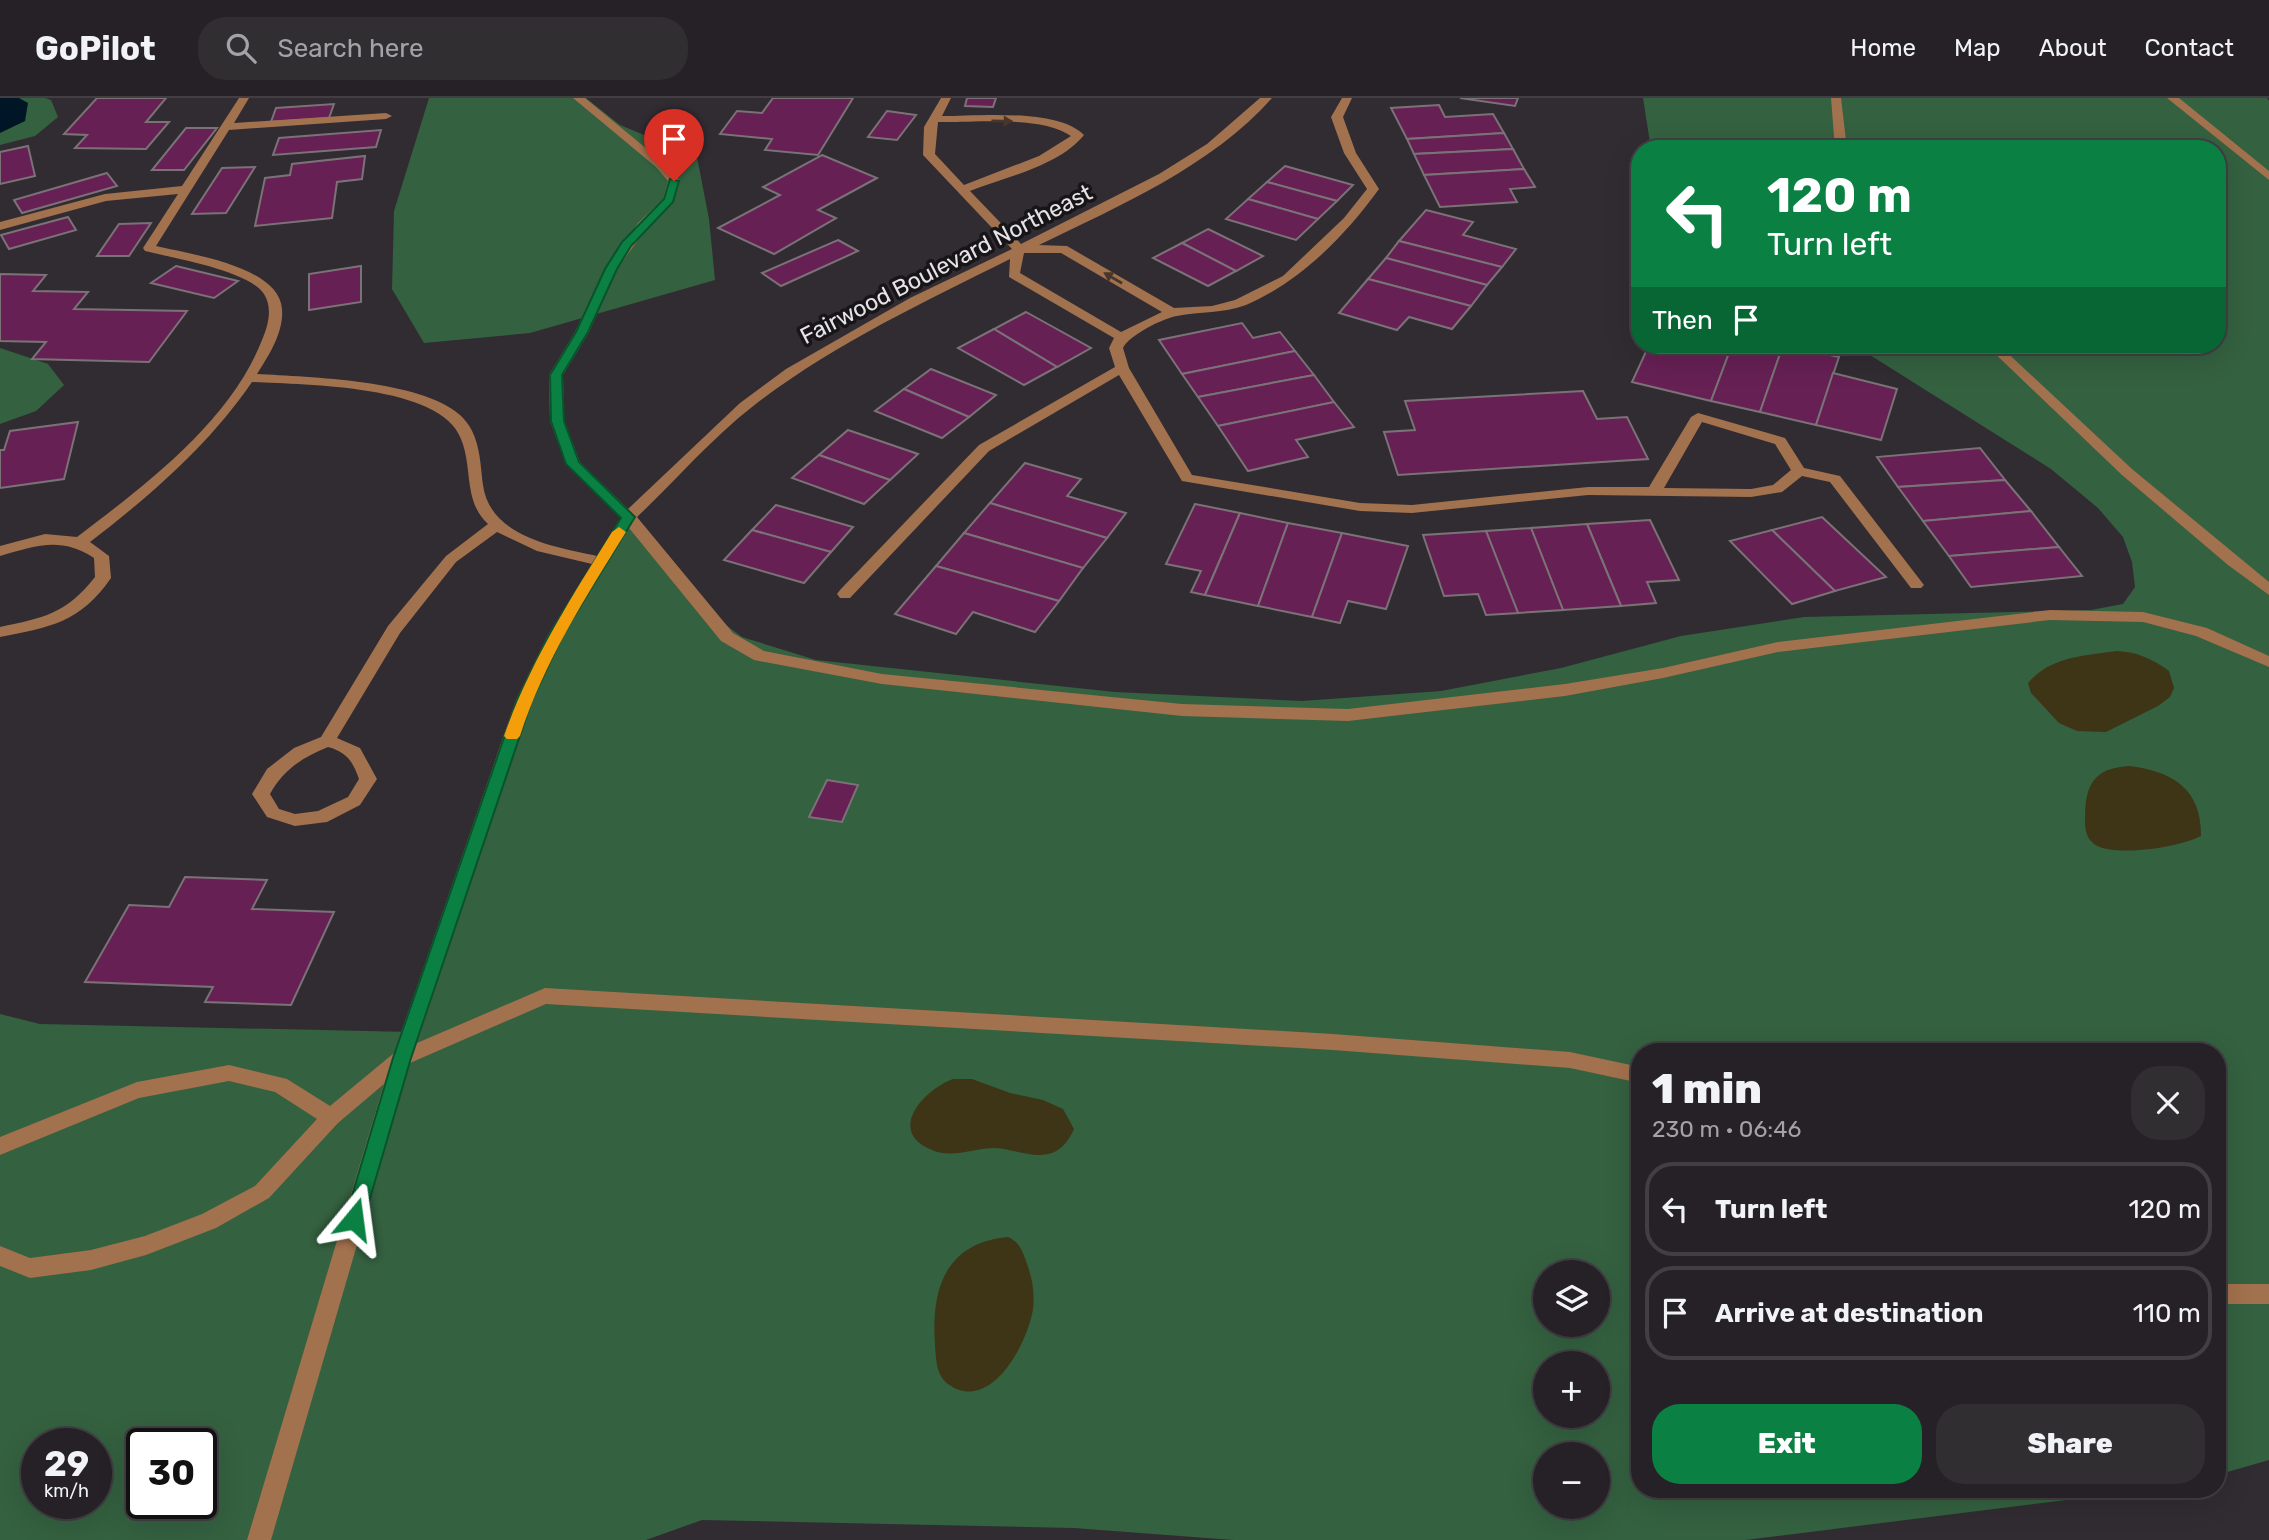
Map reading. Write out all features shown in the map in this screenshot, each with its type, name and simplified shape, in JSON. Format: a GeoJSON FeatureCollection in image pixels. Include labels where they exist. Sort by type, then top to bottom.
{"type":"FeatureCollection","features":[{"type":"Feature","properties":{"kind":"street"},"geometry":{"type":"LineString","coordinates":[[80,542],[125,507],[192,448],[249,378],[271,338],[278,312],[270,292],[242,274],[149,248],[244,98]]}},
{"type":"Feature","properties":{"kind":"street"},"geometry":{"type":"LineString","coordinates":[[578,98],[660,165],[674,181],[669,200],[626,244],[611,269],[582,332],[556,375],[557,421],[573,464],[628,517],[727,637],[760,656],[882,679],[1182,710],[1348,715],[1565,690],[1663,673],[1778,647],[2050,615],[2143,617],[2201,632],[2269,662]]}},
{"type":"Feature","properties":{"kind":"street"},"geometry":{"type":"LineString","coordinates":[[946,98],[930,127],[929,155],[1019,249],[1063,249],[1172,312]]}},
{"type":"Feature","properties":{"kind":"street","name":"Fairwood Boulevard Northeast"},"geometry":{"type":"LineString","coordinates":[[259,1540],[402,1058],[524,700],[556,635],[628,517],[745,406],[791,372],[915,301],[1163,176],[1211,146],[1267,98]]}},
{"type":"Feature","properties":{"kind":"street"},"geometry":{"type":"LineString","coordinates":[[1347,98],[1337,117],[1350,153],[1373,189],[1348,221],[1287,279],[1240,303],[1212,310],[1172,312],[1121,337],[1116,348],[1122,368],[1187,478],[1347,505],[1412,509],[1588,491],[1751,493],[1777,489],[1799,471]]}},
{"type":"Feature","properties":{"kind":"street"},"geometry":{"type":"LineString","coordinates":[[1836,98],[1840,140]]}},
{"type":"Feature","properties":{"kind":"street"},"geometry":{"type":"LineString","coordinates":[[2172,98],[2224,140]]}},
{"type":"Feature","properties":{"kind":"street"},"geometry":{"type":"LineString","coordinates":[[226,127],[386,116]]}},
{"type":"Feature","properties":{"kind":"street"},"geometry":{"type":"LineString","coordinates":[[934,119],[1052,122],[1073,128],[1078,135],[1074,142],[1059,151],[962,190]]}},
{"type":"Feature","properties":{"kind":"street"},"geometry":{"type":"LineString","coordinates":[[2226,142],[2269,177]]}},
{"type":"Feature","properties":{"kind":"street"},"geometry":{"type":"LineString","coordinates":[[0,226],[105,198],[187,189]]}},
{"type":"Feature","properties":{"kind":"street"},"geometry":{"type":"LineString","coordinates":[[1019,249],[1013,274],[1121,337]]}},
{"type":"Feature","properties":{"kind":"street"},"geometry":{"type":"LineString","coordinates":[[2002,354],[2040,393],[2269,590]]}},
{"type":"Feature","properties":{"kind":"street"},"geometry":{"type":"LineString","coordinates":[[845,594],[984,448],[1122,368]]}},
{"type":"Feature","properties":{"kind":"street"},"geometry":{"type":"LineString","coordinates":[[249,378],[355,386],[423,401],[453,416],[468,436],[476,470],[476,488],[483,508],[497,525],[516,538],[599,561]]}},
{"type":"Feature","properties":{"kind":"street"},"geometry":{"type":"LineString","coordinates":[[1654,492],[1698,417],[1780,441],[1799,471],[1835,479],[1916,585]]}},
{"type":"Feature","properties":{"kind":"street"},"geometry":{"type":"LineString","coordinates":[[327,741],[348,746],[360,759],[368,779],[354,801],[321,817],[296,820],[273,813],[261,794],[273,773],[300,752],[327,741],[394,630],[451,559],[497,525]]}},
{"type":"Feature","properties":{"kind":"street"},"geometry":{"type":"LineString","coordinates":[[0,551],[45,539],[80,542],[102,556],[103,578],[84,602],[48,622],[0,632]]}},
{"type":"Feature","properties":{"kind":"street"},"geometry":{"type":"LineString","coordinates":[[0,1256],[30,1268],[91,1260],[146,1245],[209,1221],[262,1192],[331,1117],[402,1058],[545,996],[1333,1042],[1570,1060],[1631,1072]]}},
{"type":"Feature","properties":{"kind":"street"},"geometry":{"type":"LineString","coordinates":[[0,1146],[137,1090],[229,1073],[280,1085],[331,1117]]}},
{"type":"Feature","properties":{"kind":"street"},"geometry":{"type":"LineString","coordinates":[[2226,1294],[2269,1294]]}},
{"type":"Feature","properties":{"kind":"green space"},"geometry":{"type":"Polygon","coordinates":[[[0,98],[45,98],[51,100],[58,117],[35,136],[0,145],[0,98]]]}},
{"type":"Feature","properties":{"kind":"green space"},"geometry":{"type":"Polygon","coordinates":[[[429,98],[586,98],[620,125],[697,157],[709,219],[715,280],[530,333],[424,343],[392,289],[394,211],[429,98]]]}},
{"type":"Feature","properties":{"kind":"green space"},"geometry":{"type":"Polygon","coordinates":[[[1643,98],[2267,98],[2269,101],[2269,1460],[2226,1472],[2226,1043],[1631,1043],[1631,1498],[2083,1498],[1745,1540],[1233,1540],[1074,1528],[702,1520],[646,1540],[0,1540],[0,1014],[40,1024],[411,1032],[524,700],[631,514],[693,600],[742,637],[816,660],[1115,692],[1302,701],[1441,691],[1561,668],[1681,636],[1804,617],[2091,610],[2123,604],[2135,587],[2132,562],[2123,537],[2098,508],[2051,469],[1868,354],[2226,354],[2226,140],[1650,140],[1643,98]]]}},
{"type":"Feature","properties":{"kind":"green space"},"geometry":{"type":"Polygon","coordinates":[[[0,348],[48,364],[64,385],[36,411],[0,424],[0,348]]]}},
{"type":"Feature","properties":{"kind":"sand"},"geometry":{"type":"Polygon","coordinates":[[[2117,651],[2144,657],[2169,671],[2174,688],[2170,697],[2158,706],[2106,732],[2077,731],[2059,723],[2031,693],[2028,683],[2047,667],[2080,656],[2117,651]]]}},
{"type":"Feature","properties":{"kind":"sand"},"geometry":{"type":"Polygon","coordinates":[[[2130,766],[2160,773],[2182,786],[2196,806],[2201,836],[2179,844],[2131,851],[2103,848],[2091,842],[2085,823],[2089,788],[2094,780],[2107,770],[2130,766]]]}},
{"type":"Feature","properties":{"kind":"sand"},"geometry":{"type":"Polygon","coordinates":[[[953,1079],[972,1079],[1010,1093],[1043,1100],[1063,1109],[1074,1129],[1064,1145],[1048,1154],[1035,1155],[995,1148],[955,1153],[932,1150],[918,1142],[912,1133],[914,1112],[931,1092],[953,1079]]]}},
{"type":"Feature","properties":{"kind":"sand"},"geometry":{"type":"Polygon","coordinates":[[[1008,1237],[1020,1247],[1030,1273],[1034,1297],[1030,1323],[1024,1339],[1005,1370],[992,1383],[979,1390],[964,1391],[948,1384],[937,1366],[934,1325],[940,1288],[946,1272],[956,1259],[969,1249],[987,1241],[1008,1237]]]}},
{"type":"Feature","properties":{"kind":"water"},"geometry":{"type":"Polygon","coordinates":[[[0,98],[19,98],[28,103],[25,121],[0,133],[0,98]]]}},
{"type":"Feature","properties":{"kind":"building"},"geometry":{"type":"Polygon","coordinates":[[[97,98],[166,98],[146,122],[169,122],[146,149],[75,148],[87,135],[64,134],[97,98]]]}},
{"type":"Feature","properties":{"kind":"building"},"geometry":{"type":"Polygon","coordinates":[[[773,98],[853,98],[818,155],[765,150],[772,139],[720,134],[737,111],[762,113],[773,98]]]}},
{"type":"Feature","properties":{"kind":"building"},"geometry":{"type":"Polygon","coordinates":[[[967,98],[996,98],[993,107],[965,106],[967,98]]]}},
{"type":"Feature","properties":{"kind":"building"},"geometry":{"type":"Polygon","coordinates":[[[1460,98],[1518,98],[1515,106],[1460,98]]]}},
{"type":"Feature","properties":{"kind":"building"},"geometry":{"type":"Polygon","coordinates":[[[334,104],[329,118],[271,122],[276,108],[334,104]]]}},
{"type":"Feature","properties":{"kind":"building"},"geometry":{"type":"Polygon","coordinates":[[[1439,105],[1445,117],[1493,114],[1504,133],[1407,139],[1391,108],[1439,105]]]}},
{"type":"Feature","properties":{"kind":"building"},"geometry":{"type":"Polygon","coordinates":[[[887,111],[916,115],[897,140],[868,137],[887,111]]]}},
{"type":"Feature","properties":{"kind":"building"},"geometry":{"type":"Polygon","coordinates":[[[186,128],[217,128],[184,170],[152,170],[186,128]]]}},
{"type":"Feature","properties":{"kind":"building"},"geometry":{"type":"Polygon","coordinates":[[[381,130],[376,147],[273,155],[279,138],[381,130]]]}},
{"type":"Feature","properties":{"kind":"building"},"geometry":{"type":"Polygon","coordinates":[[[1504,133],[1513,149],[1414,154],[1407,139],[1504,133]]]}},
{"type":"Feature","properties":{"kind":"building"},"geometry":{"type":"Polygon","coordinates":[[[28,146],[35,176],[0,184],[0,152],[28,146]]]}},
{"type":"Feature","properties":{"kind":"building"},"geometry":{"type":"Polygon","coordinates":[[[1513,149],[1524,169],[1424,175],[1414,154],[1513,149]]]}},
{"type":"Feature","properties":{"kind":"building"},"geometry":{"type":"Polygon","coordinates":[[[822,155],[877,178],[818,210],[836,218],[774,254],[718,228],[780,195],[763,187],[822,155]]]}},
{"type":"Feature","properties":{"kind":"building"},"geometry":{"type":"Polygon","coordinates":[[[365,156],[362,179],[337,182],[332,218],[255,226],[265,178],[290,175],[292,164],[365,156]]]}},
{"type":"Feature","properties":{"kind":"building"},"geometry":{"type":"Polygon","coordinates":[[[1285,166],[1353,185],[1337,201],[1267,182],[1285,166]]]}},
{"type":"Feature","properties":{"kind":"building"},"geometry":{"type":"Polygon","coordinates":[[[255,167],[226,213],[192,214],[222,168],[255,167]]]}},
{"type":"Feature","properties":{"kind":"building"},"geometry":{"type":"Polygon","coordinates":[[[1524,169],[1535,187],[1510,189],[1517,202],[1440,207],[1424,175],[1524,169]]]}},
{"type":"Feature","properties":{"kind":"building"},"geometry":{"type":"Polygon","coordinates":[[[107,173],[117,186],[22,213],[14,200],[107,173]]]}},
{"type":"Feature","properties":{"kind":"building"},"geometry":{"type":"Polygon","coordinates":[[[1267,182],[1337,201],[1318,219],[1248,199],[1267,182]]]}},
{"type":"Feature","properties":{"kind":"building"},"geometry":{"type":"Polygon","coordinates":[[[1248,199],[1318,219],[1296,240],[1226,219],[1248,199]]]}},
{"type":"Feature","properties":{"kind":"building"},"geometry":{"type":"Polygon","coordinates":[[[1426,210],[1473,222],[1463,235],[1516,249],[1502,267],[1399,241],[1426,210]]]}},
{"type":"Feature","properties":{"kind":"building"},"geometry":{"type":"Polygon","coordinates":[[[68,217],[76,230],[9,249],[1,235],[68,217]]]}},
{"type":"Feature","properties":{"kind":"building"},"geometry":{"type":"Polygon","coordinates":[[[151,223],[129,256],[97,256],[119,224],[151,223]]]}},
{"type":"Feature","properties":{"kind":"building"},"geometry":{"type":"Polygon","coordinates":[[[1208,229],[1263,256],[1236,271],[1182,243],[1208,229]]]}},
{"type":"Feature","properties":{"kind":"building"},"geometry":{"type":"Polygon","coordinates":[[[838,240],[858,251],[781,286],[762,273],[838,240]]]}},
{"type":"Feature","properties":{"kind":"building"},"geometry":{"type":"Polygon","coordinates":[[[1399,241],[1502,267],[1487,285],[1386,258],[1399,241]]]}},
{"type":"Feature","properties":{"kind":"building"},"geometry":{"type":"Polygon","coordinates":[[[1182,243],[1236,271],[1208,286],[1153,258],[1182,243]]]}},
{"type":"Feature","properties":{"kind":"building"},"geometry":{"type":"Polygon","coordinates":[[[1386,258],[1487,285],[1471,306],[1368,279],[1386,258]]]}},
{"type":"Feature","properties":{"kind":"building"},"geometry":{"type":"Polygon","coordinates":[[[176,266],[238,281],[214,298],[151,283],[176,266]]]}},
{"type":"Feature","properties":{"kind":"building"},"geometry":{"type":"Polygon","coordinates":[[[361,266],[361,302],[309,310],[309,274],[361,266]]]}},
{"type":"Feature","properties":{"kind":"building"},"geometry":{"type":"Polygon","coordinates":[[[0,274],[46,275],[33,291],[88,292],[74,309],[187,311],[149,362],[32,359],[46,342],[0,341],[0,274]]]}},
{"type":"Feature","properties":{"kind":"building"},"geometry":{"type":"Polygon","coordinates":[[[1368,279],[1471,306],[1452,329],[1409,317],[1397,330],[1339,313],[1368,279]]]}},
{"type":"Feature","properties":{"kind":"building"},"geometry":{"type":"Polygon","coordinates":[[[1026,312],[1091,348],[1057,367],[994,329],[1026,312]]]}},
{"type":"Feature","properties":{"kind":"building"},"geometry":{"type":"Polygon","coordinates":[[[1242,323],[1253,338],[1280,332],[1295,351],[1182,374],[1159,340],[1242,323]]]}},
{"type":"Feature","properties":{"kind":"building"},"geometry":{"type":"Polygon","coordinates":[[[994,329],[1057,367],[1024,385],[958,348],[994,329]]]}},
{"type":"Feature","properties":{"kind":"building"},"geometry":{"type":"Polygon","coordinates":[[[1295,351],[1314,375],[1198,397],[1182,374],[1295,351]]]}},
{"type":"Feature","properties":{"kind":"building"},"geometry":{"type":"Polygon","coordinates":[[[1645,354],[1729,354],[1711,401],[1632,382],[1645,354]]]}},
{"type":"Feature","properties":{"kind":"building"},"geometry":{"type":"Polygon","coordinates":[[[1729,354],[1780,354],[1760,412],[1711,401],[1729,354]]]}},
{"type":"Feature","properties":{"kind":"building"},"geometry":{"type":"Polygon","coordinates":[[[1780,354],[1825,354],[1839,357],[1816,425],[1760,412],[1780,354]]]}},
{"type":"Feature","properties":{"kind":"building"},"geometry":{"type":"Polygon","coordinates":[[[931,369],[996,395],[969,417],[904,389],[931,369]]]}},
{"type":"Feature","properties":{"kind":"building"},"geometry":{"type":"Polygon","coordinates":[[[1833,373],[1897,389],[1881,440],[1816,425],[1833,373]]]}},
{"type":"Feature","properties":{"kind":"building"},"geometry":{"type":"Polygon","coordinates":[[[1314,375],[1334,402],[1218,426],[1198,397],[1314,375]]]}},
{"type":"Feature","properties":{"kind":"building"},"geometry":{"type":"Polygon","coordinates":[[[904,389],[969,417],[942,438],[875,411],[904,389]]]}},
{"type":"Feature","properties":{"kind":"building"},"geometry":{"type":"Polygon","coordinates":[[[1583,391],[1597,419],[1627,417],[1648,459],[1398,475],[1384,432],[1415,430],[1405,401],[1583,391]]]}},
{"type":"Feature","properties":{"kind":"building"},"geometry":{"type":"Polygon","coordinates":[[[1334,402],[1354,427],[1296,440],[1308,457],[1248,471],[1218,426],[1334,402]]]}},
{"type":"Feature","properties":{"kind":"building"},"geometry":{"type":"Polygon","coordinates":[[[78,422],[64,479],[0,488],[0,450],[4,450],[10,431],[78,422]]]}},
{"type":"Feature","properties":{"kind":"building"},"geometry":{"type":"Polygon","coordinates":[[[848,430],[918,454],[890,480],[819,455],[848,430]]]}},
{"type":"Feature","properties":{"kind":"building"},"geometry":{"type":"Polygon","coordinates":[[[1980,448],[2005,480],[1898,487],[1877,457],[1980,448]]]}},
{"type":"Feature","properties":{"kind":"building"},"geometry":{"type":"Polygon","coordinates":[[[819,455],[890,480],[864,504],[792,478],[819,455]]]}},
{"type":"Feature","properties":{"kind":"building"},"geometry":{"type":"Polygon","coordinates":[[[1025,463],[1081,479],[1067,496],[1126,513],[1107,538],[990,503],[1025,463]]]}},
{"type":"Feature","properties":{"kind":"building"},"geometry":{"type":"Polygon","coordinates":[[[2005,480],[2031,511],[1923,521],[1898,487],[2005,480]]]}},
{"type":"Feature","properties":{"kind":"building"},"geometry":{"type":"Polygon","coordinates":[[[990,503],[1107,538],[1083,568],[964,533],[990,503]]]}},
{"type":"Feature","properties":{"kind":"building"},"geometry":{"type":"Polygon","coordinates":[[[1195,504],[1240,513],[1205,595],[1191,592],[1201,571],[1166,564],[1195,504]]]}},
{"type":"Feature","properties":{"kind":"building"},"geometry":{"type":"Polygon","coordinates":[[[776,505],[853,527],[831,552],[752,530],[776,505]]]}},
{"type":"Feature","properties":{"kind":"building"},"geometry":{"type":"Polygon","coordinates":[[[2031,511],[2059,547],[1949,556],[1923,521],[2031,511]]]}},
{"type":"Feature","properties":{"kind":"building"},"geometry":{"type":"Polygon","coordinates":[[[1240,513],[1288,523],[1258,606],[1205,595],[1240,513]]]}},
{"type":"Feature","properties":{"kind":"building"},"geometry":{"type":"Polygon","coordinates":[[[1822,517],[1886,577],[1835,591],[1772,530],[1822,517]]]}},
{"type":"Feature","properties":{"kind":"building"},"geometry":{"type":"Polygon","coordinates":[[[1650,520],[1679,580],[1647,582],[1656,603],[1621,606],[1587,524],[1650,520]]]}},
{"type":"Feature","properties":{"kind":"building"},"geometry":{"type":"Polygon","coordinates":[[[1288,523],[1342,533],[1312,617],[1258,606],[1288,523]]]}},
{"type":"Feature","properties":{"kind":"building"},"geometry":{"type":"Polygon","coordinates":[[[1587,524],[1621,606],[1563,610],[1531,528],[1587,524]]]}},
{"type":"Feature","properties":{"kind":"building"},"geometry":{"type":"Polygon","coordinates":[[[1531,528],[1563,610],[1518,613],[1486,531],[1531,528]]]}},
{"type":"Feature","properties":{"kind":"building"},"geometry":{"type":"Polygon","coordinates":[[[752,530],[831,552],[804,583],[724,560],[752,530]]]}},
{"type":"Feature","properties":{"kind":"building"},"geometry":{"type":"Polygon","coordinates":[[[1772,530],[1835,591],[1792,604],[1730,541],[1772,530]]]}},
{"type":"Feature","properties":{"kind":"building"},"geometry":{"type":"Polygon","coordinates":[[[1486,531],[1518,613],[1486,615],[1478,594],[1444,596],[1423,535],[1486,531]]]}},
{"type":"Feature","properties":{"kind":"building"},"geometry":{"type":"Polygon","coordinates":[[[964,533],[1083,568],[1059,601],[936,566],[964,533]]]}},
{"type":"Feature","properties":{"kind":"building"},"geometry":{"type":"Polygon","coordinates":[[[1342,533],[1408,546],[1386,609],[1348,601],[1340,623],[1312,617],[1342,533]]]}},
{"type":"Feature","properties":{"kind":"building"},"geometry":{"type":"Polygon","coordinates":[[[2059,547],[2082,576],[1971,587],[1949,556],[2059,547]]]}},
{"type":"Feature","properties":{"kind":"building"},"geometry":{"type":"Polygon","coordinates":[[[936,566],[1059,601],[1035,632],[973,612],[956,634],[895,614],[936,566]]]}},
{"type":"Feature","properties":{"kind":"building"},"geometry":{"type":"Polygon","coordinates":[[[827,780],[858,785],[842,822],[809,817],[827,780]]]}},
{"type":"Feature","properties":{"kind":"building"},"geometry":{"type":"Polygon","coordinates":[[[185,877],[267,880],[252,909],[334,912],[291,1005],[205,1002],[213,987],[85,982],[129,905],[169,907],[185,877]]]}},
{"type":"Feature","properties":{"kind":"slow traffic"},"geometry":{"type":"LineString","coordinates":[[512,736],[524,700],[556,635],[619,532]]}},
{"type":"Feature","properties":{"kind":"route"},"geometry":{"type":"LineString","coordinates":[[354,1219],[402,1058],[524,700],[556,635],[628,517],[573,464],[557,421],[556,375],[582,332],[611,269],[626,244],[669,200],[674,181]]}}]}
